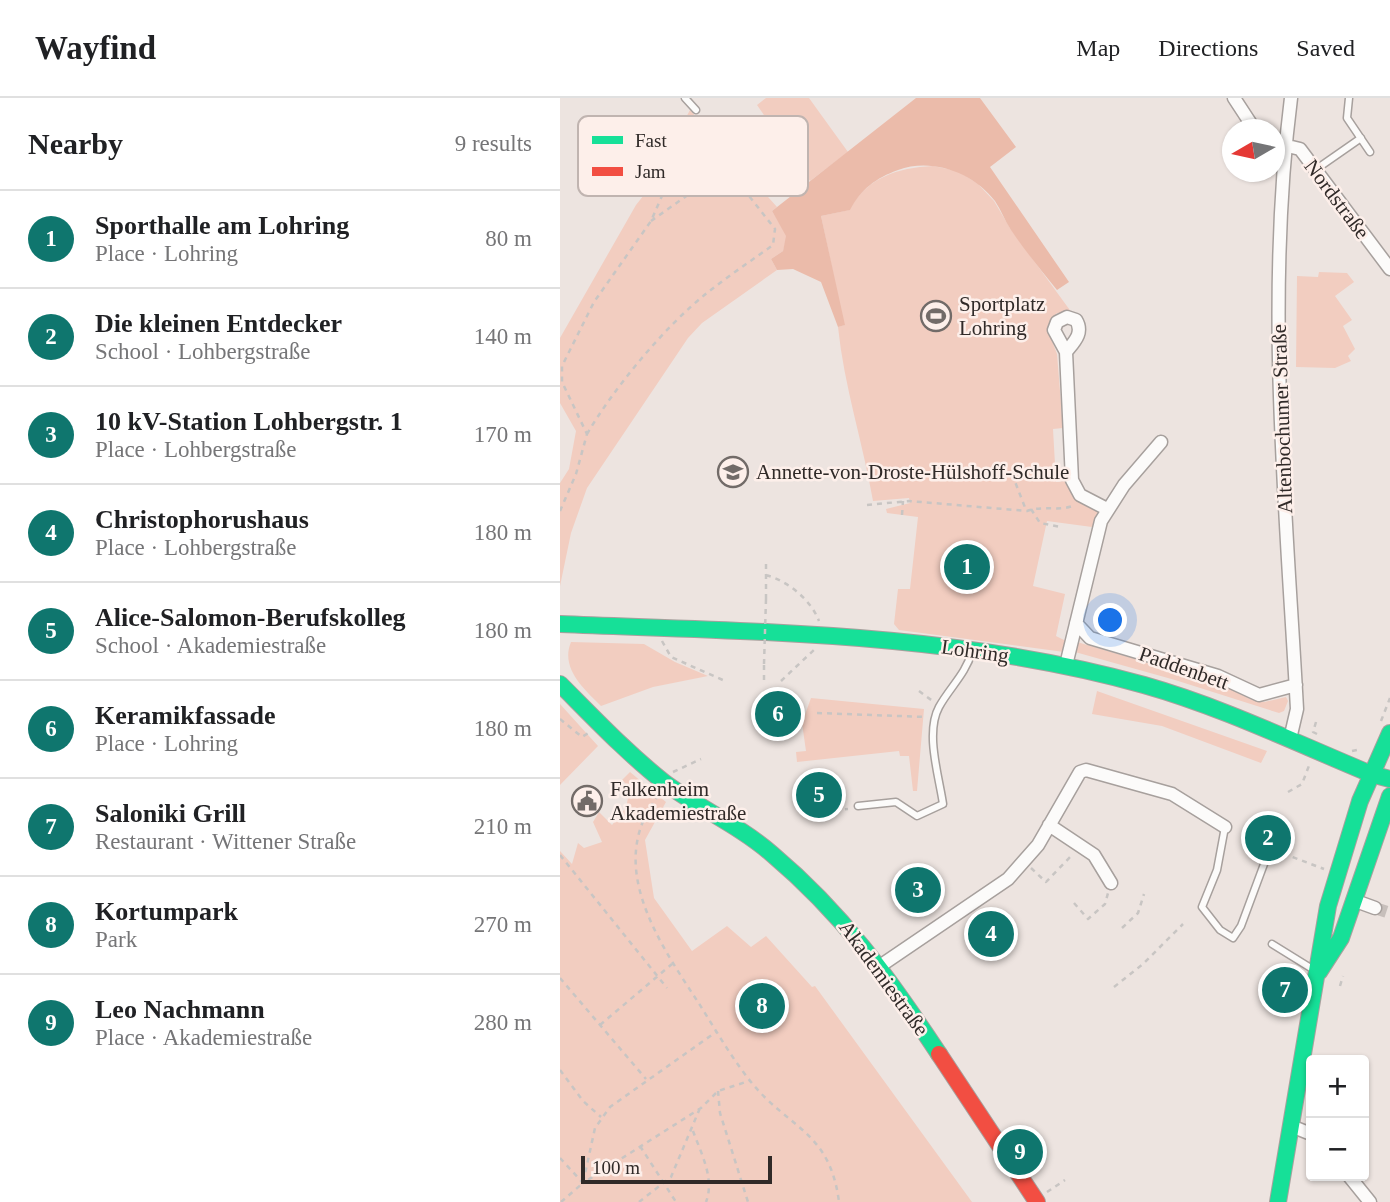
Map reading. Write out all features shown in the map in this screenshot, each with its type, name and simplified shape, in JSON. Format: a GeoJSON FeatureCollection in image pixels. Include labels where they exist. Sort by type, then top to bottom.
{"type":"FeatureCollection","features":[{"type":"Feature","properties":{"kind":"street"},"geometry":{"type":"LineString","coordinates":[[1234,98],[1248,119]]}},
{"type":"Feature","properties":{"kind":"street","name":"Altenbochumer Straße"},"geometry":{"type":"LineString","coordinates":[[1285,124],[1291,98]]}},
{"type":"Feature","properties":{"kind":"street","name":"Nordstraße"},"geometry":{"type":"LineString","coordinates":[[1285,146],[1300,149],[1390,270]]}},
{"type":"Feature","properties":{"kind":"street","name":"Altenbochumer Straße"},"geometry":{"type":"LineString","coordinates":[[1280,182],[1278,322],[1297,716],[1290,739]]}},
{"type":"Feature","properties":{"kind":"street"},"geometry":{"type":"LineString","coordinates":[[1066,352],[1074,488],[1086,499],[1107,509]]}},
{"type":"Feature","properties":{"kind":"street"},"geometry":{"type":"LineString","coordinates":[[1066,666],[1096,534],[1107,509],[1161,442]]}},
{"type":"Feature","properties":{"kind":"street","name":"Paddenbett"},"geometry":{"type":"LineString","coordinates":[[1076,623],[1090,638],[1218,676],[1259,695],[1296,685]]}},
{"type":"Feature","properties":{"kind":"street","name":"Lohring"},"geometry":{"type":"LineString","coordinates":[[560,625],[819,634],[972,649],[1066,666],[1204,705],[1371,774],[1390,779]]}},
{"type":"Feature","properties":{"kind":"street","name":"Akademiestraße"},"geometry":{"type":"LineString","coordinates":[[560,684],[599,724],[770,852],[833,910],[880,966],[1037,1201]]}},
{"type":"Feature","properties":{"kind":"street"},"geometry":{"type":"LineString","coordinates":[[1278,1202],[1319,972],[1321,941],[1336,874],[1385,728]]}},
{"type":"Feature","properties":{"kind":"street"},"geometry":{"type":"LineString","coordinates":[[880,966],[1008,879],[1024,862],[1049,825],[1075,776],[1086,770],[1172,794],[1225,827]]}},
{"type":"Feature","properties":{"kind":"street"},"geometry":{"type":"LineString","coordinates":[[1319,972],[1341,938],[1390,796]]}},
{"type":"Feature","properties":{"kind":"street"},"geometry":{"type":"LineString","coordinates":[[1049,825],[1094,855],[1111,883]]}},
{"type":"Feature","properties":{"kind":"street"},"geometry":{"type":"LineString","coordinates":[[1350,829],[1352,846],[1343,881],[1344,890],[1353,900],[1375,908]]}},
{"type":"Feature","properties":{"kind":"street"},"geometry":{"type":"LineString","coordinates":[[1291,1126],[1306,1132]]}},
{"type":"Feature","properties":{"kind":"street"},"geometry":{"type":"LineString","coordinates":[[1353,1181],[1370,1202]]}},
{"type":"Feature","properties":{"kind":"lane"},"geometry":{"type":"LineString","coordinates":[[685,98],[696,110]]}},
{"type":"Feature","properties":{"kind":"lane"},"geometry":{"type":"LineString","coordinates":[[1349,98],[1347,118],[1370,152]]}},
{"type":"Feature","properties":{"kind":"lane"},"geometry":{"type":"LineString","coordinates":[[1315,170],[1361,138]]}},
{"type":"Feature","properties":{"kind":"lane"},"geometry":{"type":"LineString","coordinates":[[858,806],[897,802],[917,816],[943,804],[934,746],[935,716],[939,706],[967,669],[972,649]]}},
{"type":"Feature","properties":{"kind":"lane"},"geometry":{"type":"LineString","coordinates":[[1225,827],[1217,870],[1202,907],[1220,930],[1234,938],[1268,856]]}},
{"type":"Feature","properties":{"kind":"lane"},"geometry":{"type":"LineString","coordinates":[[1272,944],[1319,972]]}},
{"type":"Feature","properties":{"kind":"path"},"geometry":{"type":"LineString","coordinates":[[693,116],[696,110]]}},
{"type":"Feature","properties":{"kind":"path"},"geometry":{"type":"LineString","coordinates":[[587,434],[562,382],[562,366],[594,302],[651,221],[662,196]]}},
{"type":"Feature","properties":{"kind":"path"},"geometry":{"type":"LineString","coordinates":[[651,221],[686,196]]}},
{"type":"Feature","properties":{"kind":"path"},"geometry":{"type":"LineString","coordinates":[[560,511],[576,474],[587,434],[605,403],[705,294],[773,245],[775,229],[750,196]]}},
{"type":"Feature","properties":{"kind":"path"},"geometry":{"type":"LineString","coordinates":[[1012,474],[1027,511]]}},
{"type":"Feature","properties":{"kind":"path"},"geometry":{"type":"LineString","coordinates":[[867,505],[903,501],[1027,511],[1040,506],[1068,508],[1086,499]]}},
{"type":"Feature","properties":{"kind":"path"},"geometry":{"type":"LineString","coordinates":[[902,515],[903,501]]}},
{"type":"Feature","properties":{"kind":"path"},"geometry":{"type":"LineString","coordinates":[[1031,509],[1040,523],[1061,527]]}},
{"type":"Feature","properties":{"kind":"path"},"geometry":{"type":"LineString","coordinates":[[764,680],[766,563]]}},
{"type":"Feature","properties":{"kind":"path"},"geometry":{"type":"LineString","coordinates":[[766,575],[779,579],[799,593],[819,619]]}},
{"type":"Feature","properties":{"kind":"path"},"geometry":{"type":"LineString","coordinates":[[662,641],[671,657],[725,681]]}},
{"type":"Feature","properties":{"kind":"path"},"geometry":{"type":"LineString","coordinates":[[781,681],[813,652]]}},
{"type":"Feature","properties":{"kind":"path"},"geometry":{"type":"LineString","coordinates":[[919,691],[939,706]]}},
{"type":"Feature","properties":{"kind":"path"},"geometry":{"type":"LineString","coordinates":[[1385,728],[1390,698]]}},
{"type":"Feature","properties":{"kind":"path"},"geometry":{"type":"LineString","coordinates":[[817,713],[868,717],[935,716]]}},
{"type":"Feature","properties":{"kind":"path"},"geometry":{"type":"LineString","coordinates":[[560,719],[582,737],[599,724]]}},
{"type":"Feature","properties":{"kind":"path"},"geometry":{"type":"LineString","coordinates":[[1317,722],[1312,732],[1318,734]]}},
{"type":"Feature","properties":{"kind":"path"},"geometry":{"type":"LineString","coordinates":[[701,759],[669,779],[637,833],[635,859],[647,913],[672,964],[750,1081],[818,1144],[833,1171],[839,1202]]}},
{"type":"Feature","properties":{"kind":"path"},"geometry":{"type":"LineString","coordinates":[[1288,792],[1303,784],[1310,763]]}},
{"type":"Feature","properties":{"kind":"path"},"geometry":{"type":"LineString","coordinates":[[825,811],[858,806]]}},
{"type":"Feature","properties":{"kind":"path"},"geometry":{"type":"LineString","coordinates":[[1024,862],[1046,882],[1081,846]]}},
{"type":"Feature","properties":{"kind":"path"},"geometry":{"type":"LineString","coordinates":[[1268,848],[1336,874]]}},
{"type":"Feature","properties":{"kind":"path"},"geometry":{"type":"LineString","coordinates":[[560,855],[667,988]]}},
{"type":"Feature","properties":{"kind":"path"},"geometry":{"type":"LineString","coordinates":[[1074,903],[1088,919],[1105,904],[1111,883]]}},
{"type":"Feature","properties":{"kind":"path"},"geometry":{"type":"LineString","coordinates":[[1122,928],[1138,913],[1144,894]]}},
{"type":"Feature","properties":{"kind":"path"},"geometry":{"type":"LineString","coordinates":[[1114,987],[1143,964],[1183,924]]}},
{"type":"Feature","properties":{"kind":"path"},"geometry":{"type":"LineString","coordinates":[[599,1025],[672,964]]}},
{"type":"Feature","properties":{"kind":"path"},"geometry":{"type":"LineString","coordinates":[[1340,986],[1343,976]]}},
{"type":"Feature","properties":{"kind":"path"},"geometry":{"type":"LineString","coordinates":[[560,978],[647,1080]]}},
{"type":"Feature","properties":{"kind":"path"},"geometry":{"type":"LineString","coordinates":[[583,1183],[595,1128],[601,1117],[647,1080],[716,1032]]}},
{"type":"Feature","properties":{"kind":"path"},"geometry":{"type":"LineString","coordinates":[[560,1070],[583,1101],[601,1117]]}},
{"type":"Feature","properties":{"kind":"path"},"geometry":{"type":"LineString","coordinates":[[561,1202],[583,1183],[701,1108],[718,1091],[750,1081]]}},
{"type":"Feature","properties":{"kind":"path"},"geometry":{"type":"LineString","coordinates":[[718,1091],[727,1137],[748,1202]]}},
{"type":"Feature","properties":{"kind":"path"},"geometry":{"type":"LineString","coordinates":[[639,1202],[665,1185],[693,1131],[701,1108]]}},
{"type":"Feature","properties":{"kind":"path"},"geometry":{"type":"LineString","coordinates":[[693,1131],[707,1170],[709,1189],[706,1202]]}},
{"type":"Feature","properties":{"kind":"path"},"geometry":{"type":"LineString","coordinates":[[640,1146],[676,1202]]}},
{"type":"Feature","properties":{"kind":"path"},"geometry":{"type":"LineString","coordinates":[[560,1158],[583,1183]]}},
{"type":"Feature","properties":{"kind":"path"},"geometry":{"type":"LineString","coordinates":[[1037,1201],[1065,1180]]}},
{"type":"Feature","properties":{"kind":"shaded area"},"geometry":{"type":"Polygon","coordinates":[[[766,98],[809,98],[848,152],[810,181],[808,116],[765,116],[757,105],[766,98]]]}},
{"type":"Feature","properties":{"kind":"shaded area"},"geometry":{"type":"Polygon","coordinates":[[[916,98],[980,98],[1016,147],[990,167],[1069,282],[1057,290],[1016,238],[995,201],[976,183],[951,170],[925,165],[911,166],[876,181],[864,190],[850,210],[821,216],[845,325],[838,327],[821,282],[793,269],[777,270],[771,259],[783,251],[786,236],[772,211],[791,196],[808,196],[808,183],[916,98]]]}},
{"type":"Feature","properties":{"kind":"shaded area","name":"Sportplatz Lohring"},"geometry":{"type":"Polygon","coordinates":[[[933,166],[958,171],[978,184],[994,201],[1010,228],[1072,313],[1057,313],[1050,321],[1049,333],[1057,354],[1063,428],[1053,429],[1056,482],[1067,481],[1072,493],[1098,513],[1092,527],[1047,521],[1033,586],[1065,594],[1056,636],[1066,641],[1064,652],[899,630],[894,624],[898,589],[910,589],[918,517],[887,513],[886,509],[910,503],[909,498],[873,501],[845,371],[838,327],[844,325],[821,216],[849,210],[865,189],[885,176],[907,169],[933,166]]]}},
{"type":"Feature","properties":{"kind":"shaded area"},"geometry":{"type":"Polygon","coordinates":[[[643,196],[767,196],[777,207],[772,211],[787,236],[783,251],[771,259],[777,270],[702,323],[688,338],[587,488],[571,533],[560,586],[560,483],[569,469],[576,431],[560,403],[560,338],[643,196]]]}},
{"type":"Feature","properties":{"kind":"shaded area"},"geometry":{"type":"Polygon","coordinates":[[[1319,272],[1347,273],[1354,282],[1335,296],[1352,320],[1343,326],[1355,349],[1348,356],[1351,361],[1335,368],[1296,367],[1297,276],[1318,277],[1319,272]]]}},
{"type":"Feature","properties":{"kind":"shaded area"},"geometry":{"type":"Polygon","coordinates":[[[571,642],[644,644],[675,662],[708,676],[653,687],[601,706],[581,685],[571,669],[568,652],[571,642]]]}},
{"type":"Feature","properties":{"kind":"shaded area"},"geometry":{"type":"Polygon","coordinates":[[[1077,642],[1220,684],[1252,700],[1264,702],[1286,697],[1288,701],[1284,711],[1279,713],[1075,652],[1077,642]]]}},
{"type":"Feature","properties":{"kind":"shaded area"},"geometry":{"type":"Polygon","coordinates":[[[1097,691],[1267,751],[1261,763],[1162,726],[1092,714],[1097,691]]]}},
{"type":"Feature","properties":{"kind":"shaded area"},"geometry":{"type":"Polygon","coordinates":[[[811,698],[924,709],[917,791],[913,791],[909,756],[900,756],[899,751],[797,762],[796,752],[806,751],[802,723],[811,698]]]}},
{"type":"Feature","properties":{"kind":"shaded area"},"geometry":{"type":"Polygon","coordinates":[[[560,704],[598,746],[560,785],[560,704]]]}},
{"type":"Feature","properties":{"kind":"shaded area"},"geometry":{"type":"Polygon","coordinates":[[[630,772],[666,802],[645,840],[654,898],[692,951],[727,926],[751,947],[766,936],[812,987],[815,986],[972,1202],[560,1202],[560,851],[572,864],[578,843],[584,848],[602,842],[593,822],[599,812],[612,825],[626,808],[630,788],[622,780],[630,772]]]}},
{"type":"Feature","properties":{"kind":"tunnel"},"geometry":{"type":"LineString","coordinates":[[1375,908],[1390,913]]}},
{"type":"Feature","properties":{"kind":"traffic: fast"},"geometry":{"type":"LineString","coordinates":[[560,624],[854,638],[1000,654],[1073,667],[1144,685],[1202,704],[1371,774]]}},
{"type":"Feature","properties":{"kind":"traffic: fast"},"geometry":{"type":"LineString","coordinates":[[560,684],[651,772],[747,835],[772,854],[821,900],[863,948],[939,1054]]}},
{"type":"Feature","properties":{"kind":"traffic: fast"},"geometry":{"type":"LineString","coordinates":[[1278,1202],[1328,906],[1360,801],[1390,733]]}},
{"type":"Feature","properties":{"kind":"traffic: fast"},"geometry":{"type":"LineString","coordinates":[[1371,774],[1390,779]]}},
{"type":"Feature","properties":{"kind":"traffic: fast"},"geometry":{"type":"LineString","coordinates":[[1319,972],[1341,938],[1390,796]]}},
{"type":"Feature","properties":{"kind":"traffic: jam"},"geometry":{"type":"LineString","coordinates":[[939,1054],[1037,1202]]}},
{"type":"Feature","properties":{"kind":"place","name":"Sportplatz Lohring"},"geometry":{"type":"Point","coordinates":[936,316]}},
{"type":"Feature","properties":{"kind":"place","name":"Annette-von-Droste-Hülshoff-Schule"},"geometry":{"type":"Point","coordinates":[733,472]}},
{"type":"Feature","properties":{"kind":"place","name":"Sporthalle am Lohring"},"geometry":{"type":"Point","coordinates":[967,567]}},
{"type":"Feature","properties":{"kind":"place","name":"Keramikfassade"},"geometry":{"type":"Point","coordinates":[778,714]}},
{"type":"Feature","properties":{"kind":"place","name":"Alice-Salomon-Berufskolleg"},"geometry":{"type":"Point","coordinates":[819,795]}},
{"type":"Feature","properties":{"kind":"place","name":"Falkenheim Akademiestraße"},"geometry":{"type":"Point","coordinates":[587,801]}},
{"type":"Feature","properties":{"kind":"place","name":"Die kleinen Entdecker"},"geometry":{"type":"Point","coordinates":[1268,838]}},
{"type":"Feature","properties":{"kind":"place","name":"10 kV-Station Lohbergstr. 1"},"geometry":{"type":"Point","coordinates":[918,890]}},
{"type":"Feature","properties":{"kind":"place","name":"Christophorushaus"},"geometry":{"type":"Point","coordinates":[991,934]}},
{"type":"Feature","properties":{"kind":"place","name":"Saloniki Grill"},"geometry":{"type":"Point","coordinates":[1285,990]}},
{"type":"Feature","properties":{"kind":"place","name":"Kortumpark"},"geometry":{"type":"Point","coordinates":[762,1006]}},
{"type":"Feature","properties":{"kind":"place","name":"Leo Nachmann"},"geometry":{"type":"Point","coordinates":[1020,1152]}}]}
